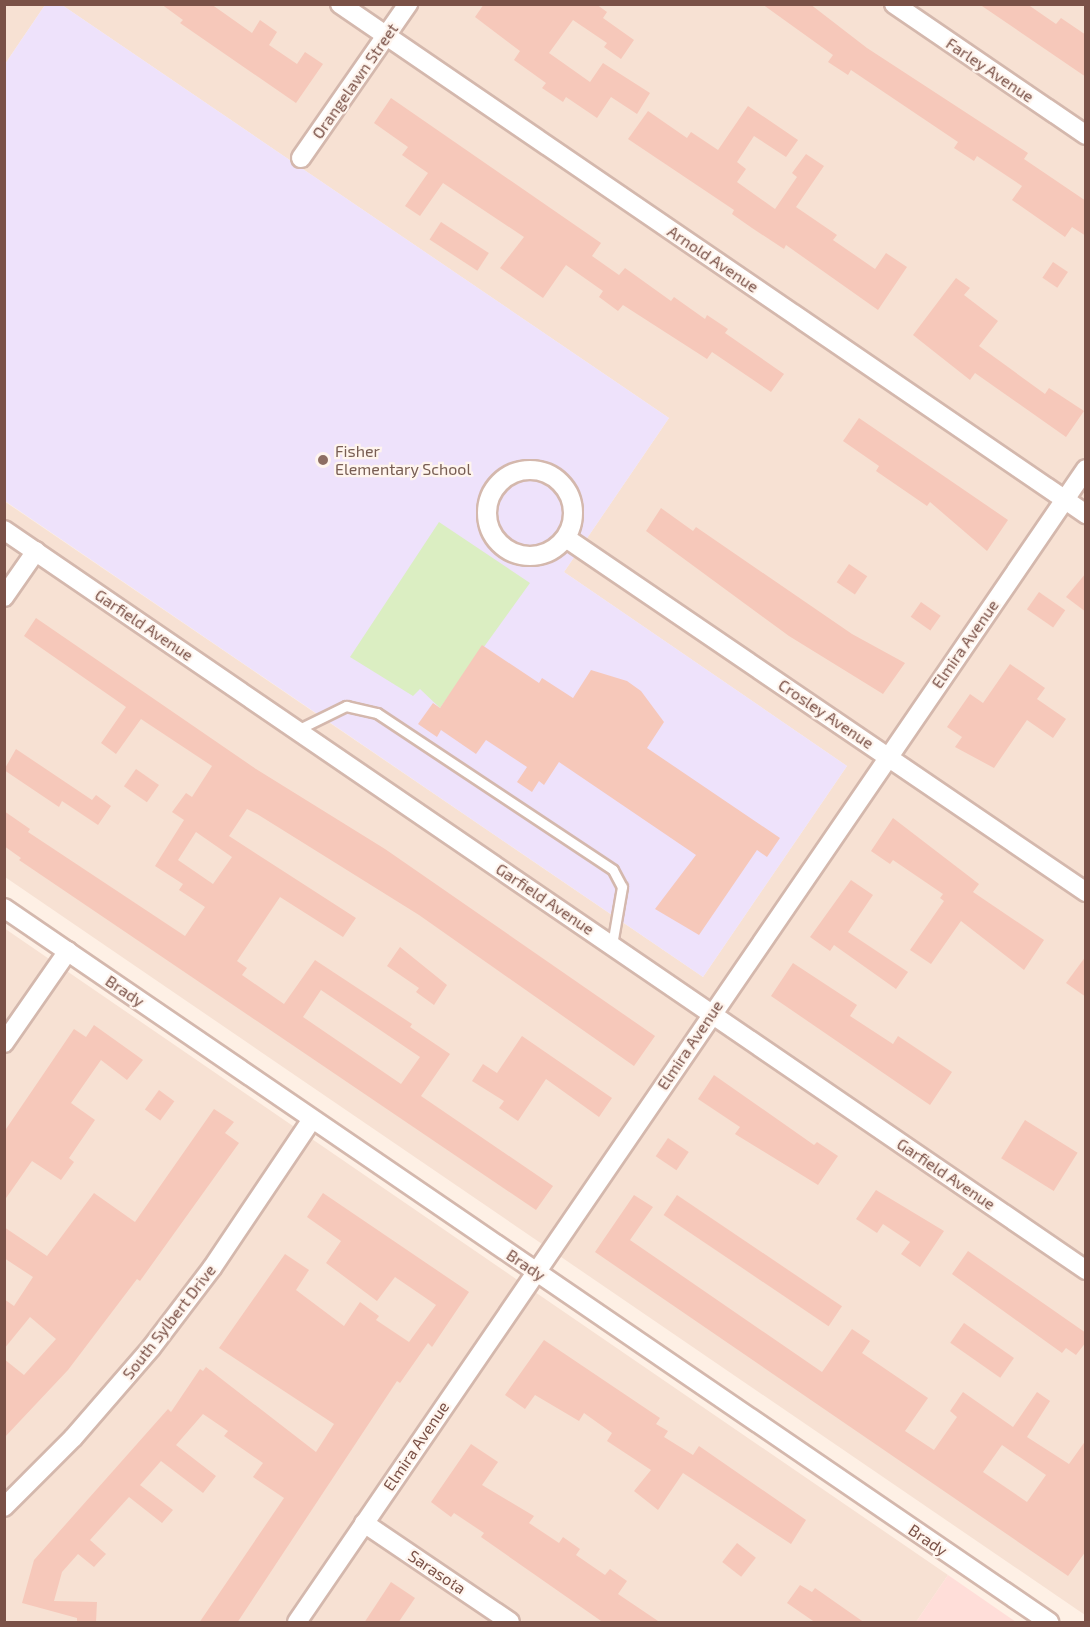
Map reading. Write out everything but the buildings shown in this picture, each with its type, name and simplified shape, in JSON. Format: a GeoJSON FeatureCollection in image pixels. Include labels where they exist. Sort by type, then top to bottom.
{"type":"FeatureCollection","features":[{"type":"Feature","properties":{"kind":"street","name":"Arnold Avenue"},"geometry":{"type":"LineString","coordinates":[[340,4],[1086,514]]}},
{"type":"Feature","properties":{"kind":"street","name":"Orangelawn Street"},"geometry":{"type":"LineString","coordinates":[[302,158],[408,4]]}},
{"type":"Feature","properties":{"kind":"street","name":"Farley Avenue"},"geometry":{"type":"LineString","coordinates":[[894,4],[1086,135]]}},
{"type":"Feature","properties":{"kind":"street","name":"Elmira Avenue"},"geometry":{"type":"LineString","coordinates":[[297,1623],[887,756],[1086,469]]}},
{"type":"Feature","properties":{"kind":"street"},"geometry":{"type":"LineString","coordinates":[[520,470],[550,474],[562,483],[573,510],[566,538],[551,551],[537,556],[508,551],[493,535],[486,513],[496,486],[520,470]]}},
{"type":"Feature","properties":{"kind":"street","name":"Garfield Avenue"},"geometry":{"type":"LineString","coordinates":[[4,530],[1086,1270]]}},
{"type":"Feature","properties":{"kind":"street","name":"Crosley Avenue"},"geometry":{"type":"LineString","coordinates":[[566,538],[1086,892]]}},
{"type":"Feature","properties":{"kind":"street"},"geometry":{"type":"LineString","coordinates":[[4,597],[36,551]]}},
{"type":"Feature","properties":{"kind":"street","name":"Brady"},"geometry":{"type":"LineString","coordinates":[[4,908],[1049,1623]]}},
{"type":"Feature","properties":{"kind":"street"},"geometry":{"type":"LineString","coordinates":[[4,1043],[68,951]]}},
{"type":"Feature","properties":{"kind":"street","name":"South Sylbert Drive"},"geometry":{"type":"LineString","coordinates":[[4,1507],[73,1438],[152,1348],[212,1268],[312,1119]]}},
{"type":"Feature","properties":{"kind":"street","name":"Sarasota"},"geometry":{"type":"LineString","coordinates":[[364,1522],[510,1623]]}},
{"type":"Feature","properties":{"kind":"lane"},"geometry":{"type":"LineString","coordinates":[[297,730],[346,706],[377,713],[613,870],[622,887],[612,945]]}},
{"type":"Feature","properties":{"kind":"shaded area"},"geometry":{"type":"Polygon","coordinates":[[[5,5],[45,5],[5,64],[5,5]]]}},
{"type":"Feature","properties":{"kind":"shaded area","name":"Fisher Elementary School"},"geometry":{"type":"Polygon","coordinates":[[[45,5],[62,5],[669,418],[564,572],[847,766],[703,977],[5,501],[5,64],[45,5]]]}},
{"type":"Feature","properties":{"kind":"shaded area"},"geometry":{"type":"Polygon","coordinates":[[[62,5],[1085,5],[1085,1615],[5,877],[4,501],[703,977],[847,766],[564,572],[669,418],[62,5]]]}},
{"type":"Feature","properties":{"kind":"shaded area"},"geometry":{"type":"Polygon","coordinates":[[[4,928],[948,1575],[916,1622],[5,1622],[4,928]]]}},
{"type":"Feature","properties":{"kind":"shaded area"},"geometry":{"type":"Polygon","coordinates":[[[948,1575],[1016,1622],[916,1622],[948,1575]]]}},
{"type":"Feature","properties":{"kind":"green space"},"geometry":{"type":"Polygon","coordinates":[[[439,522],[530,583],[440,708],[420,689],[413,696],[350,657],[439,522]]]}},
{"type":"Feature","properties":{"kind":"place","name":"Fisher Elementary School"},"geometry":{"type":"Point","coordinates":[323,460]}}]}
